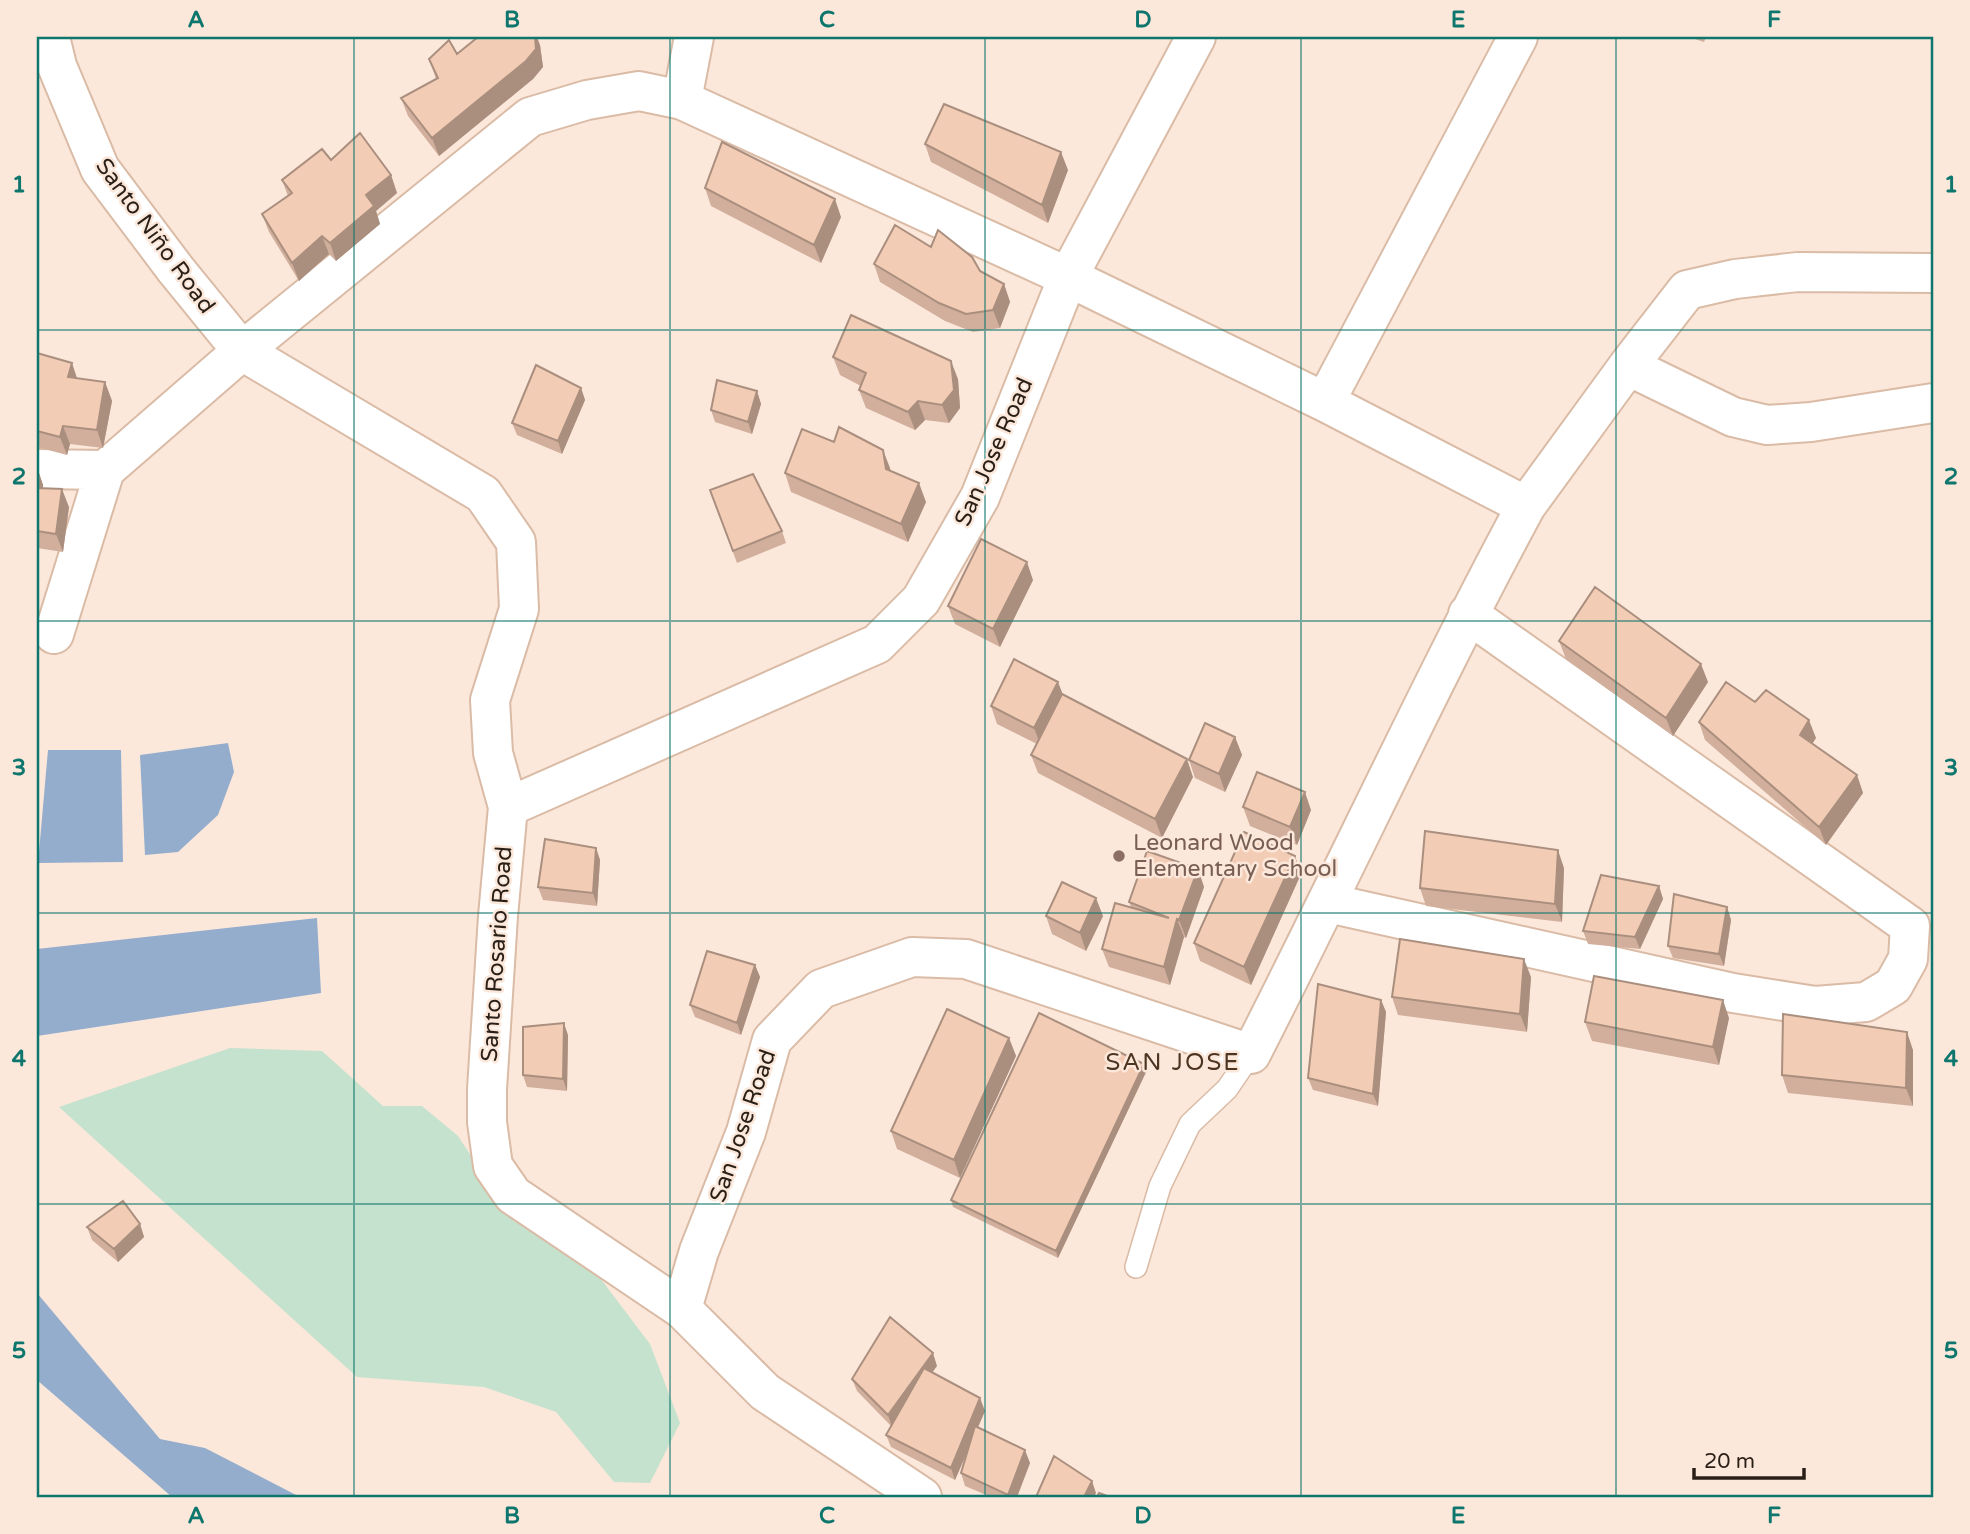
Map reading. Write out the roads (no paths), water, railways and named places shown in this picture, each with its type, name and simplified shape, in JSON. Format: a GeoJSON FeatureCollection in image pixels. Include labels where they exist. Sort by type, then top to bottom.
{"type":"FeatureCollection","features":[{"type":"Feature","properties":{"kind":"street","name":"Santo Niño Road"},"geometry":{"type":"LineString","coordinates":[[50,37],[57,66],[100,169],[176,270],[242,351]]}},
{"type":"Feature","properties":{"kind":"street"},"geometry":{"type":"LineString","coordinates":[[682,100],[694,37]]}},
{"type":"Feature","properties":{"kind":"street"},"geometry":{"type":"LineString","coordinates":[[1325,401],[1518,37]]}},
{"type":"Feature","properties":{"kind":"street","name":"San Jose Road"},"geometry":{"type":"LineString","coordinates":[[508,807],[877,644],[921,600],[980,497],[1068,277],[1183,41]]}},
{"type":"Feature","properties":{"kind":"street"},"geometry":{"type":"LineString","coordinates":[[54,634],[105,470],[242,351],[530,117],[587,100],[639,91],[682,100],[1068,277],[1325,401],[1526,506]]}},
{"type":"Feature","properties":{"kind":"street"},"geometry":{"type":"LineString","coordinates":[[1251,1054],[1328,903],[1468,614],[1526,506],[1687,290],[1735,279],[1798,272],[1933,273]]}},
{"type":"Feature","properties":{"kind":"street","name":"Santo Rosario Road"},"geometry":{"type":"LineString","coordinates":[[242,351],[483,495],[516,542],[519,609],[491,700],[493,753],[508,807],[487,1089],[487,1122],[493,1166],[513,1195],[682,1309],[765,1392],[922,1497]]}},
{"type":"Feature","properties":{"kind":"street"},"geometry":{"type":"LineString","coordinates":[[1628,366],[1733,417],[1768,425],[1811,422],[1933,403]]}},
{"type":"Feature","properties":{"kind":"street"},"geometry":{"type":"LineString","coordinates":[[37,469],[105,470]]}},
{"type":"Feature","properties":{"kind":"street"},"geometry":{"type":"LineString","coordinates":[[1328,903],[1733,993],[1815,1006],[1866,1002],[1893,986],[1908,959],[1910,926],[1468,614]]}},
{"type":"Feature","properties":{"kind":"street","name":"San Jose Road"},"geometry":{"type":"LineString","coordinates":[[682,1309],[699,1251],[746,1132],[772,1040],[821,989],[912,957],[966,959],[1251,1054]]}},
{"type":"Feature","properties":{"kind":"lane"},"geometry":{"type":"LineString","coordinates":[[1136,1267],[1160,1186],[1190,1124],[1227,1089],[1251,1054]]}},
{"type":"Feature","properties":{"kind":"water"},"geometry":{"type":"Polygon","coordinates":[[[228,743],[234,772],[218,815],[178,852],[145,855],[140,755],[228,743]]]}},
{"type":"Feature","properties":{"kind":"water"},"geometry":{"type":"Polygon","coordinates":[[[48,750],[121,750],[123,862],[38,863],[48,750]]]}},
{"type":"Feature","properties":{"kind":"water"},"geometry":{"type":"Polygon","coordinates":[[[317,918],[321,993],[37,1036],[37,949],[317,918]]]}},
{"type":"Feature","properties":{"kind":"water"},"geometry":{"type":"Polygon","coordinates":[[[37,1293],[160,1439],[205,1448],[300,1497],[172,1497],[37,1380],[37,1293]]]}},
{"type":"Feature","properties":{"kind":"place","name":"Leonard Wood Elementary School"},"geometry":{"type":"Point","coordinates":[1119,856]}},
{"type":"Feature","properties":{"kind":"district","name":"SAN JOSE"},"geometry":{"type":"Point","coordinates":[1173,1062]}}]}
